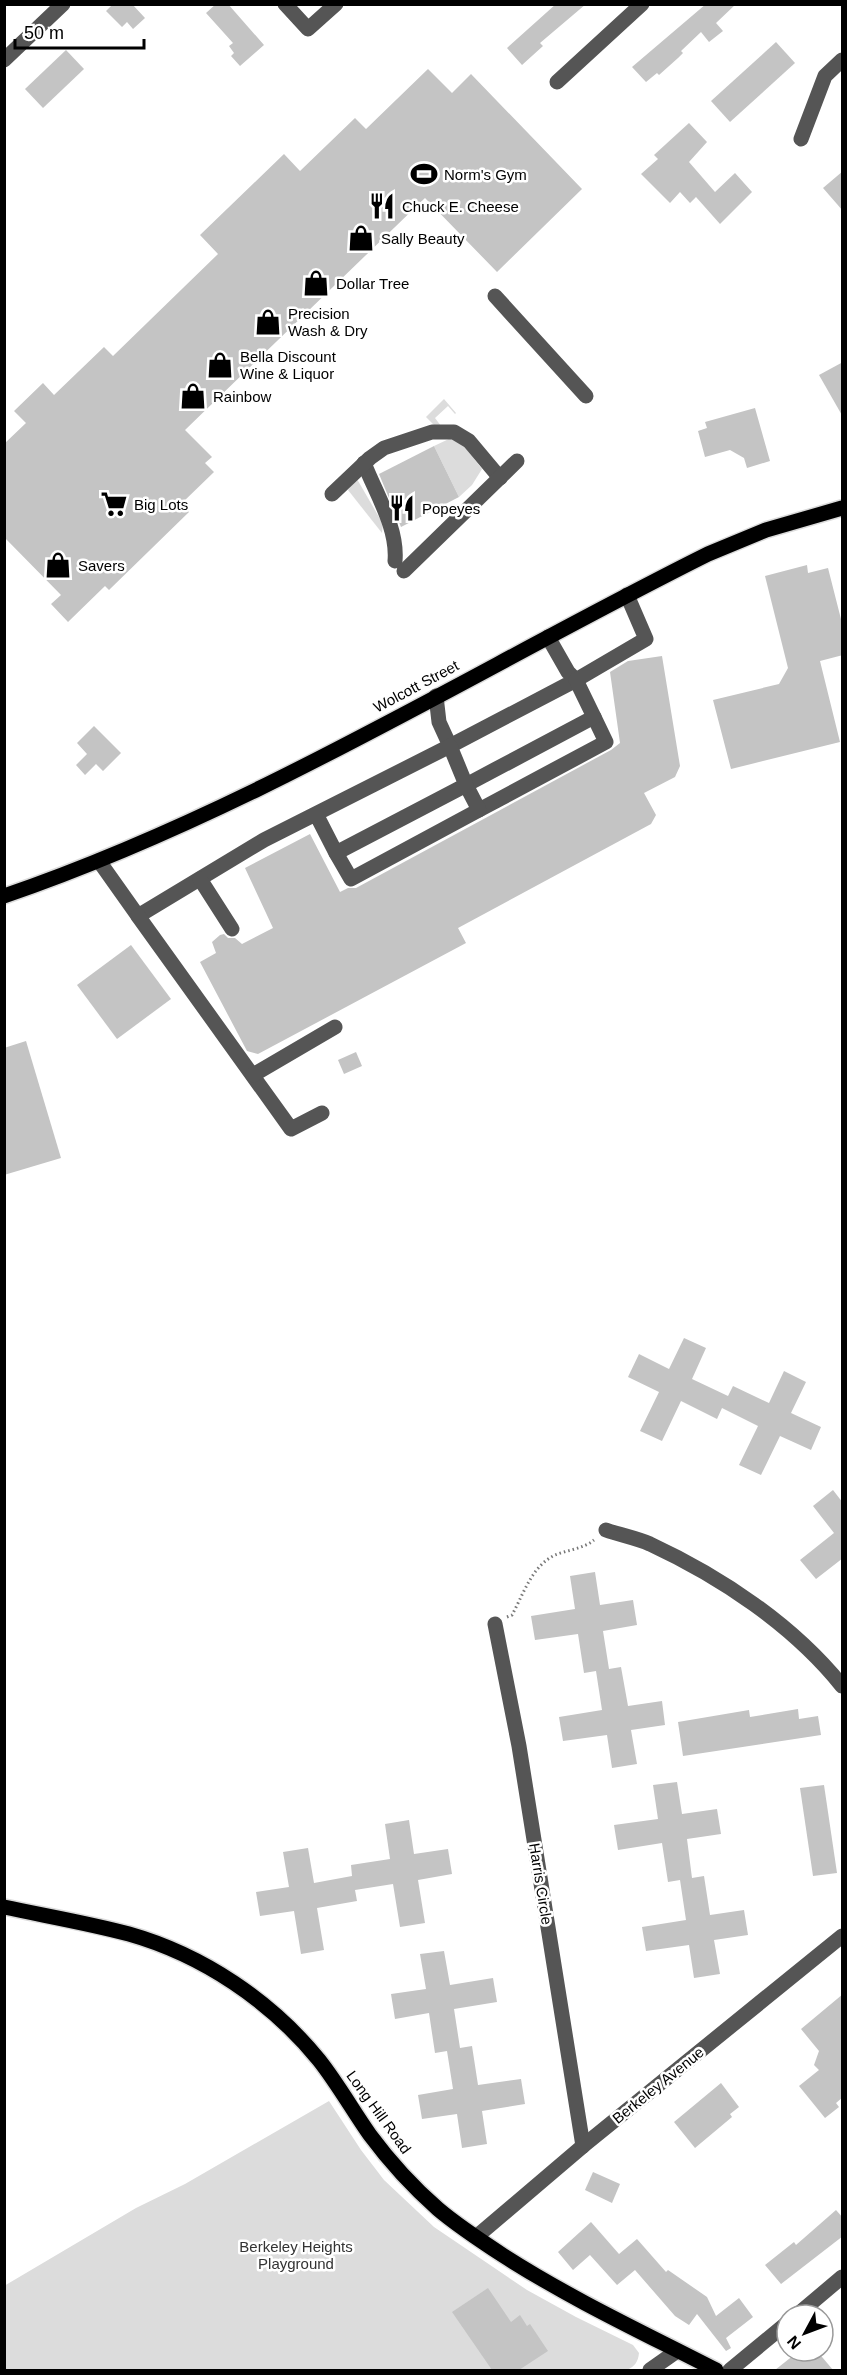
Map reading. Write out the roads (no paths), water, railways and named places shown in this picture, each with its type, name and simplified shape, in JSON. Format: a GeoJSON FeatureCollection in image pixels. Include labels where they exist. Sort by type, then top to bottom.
{"type":"FeatureCollection","features":[{"type":"Feature","properties":{"kind":"main road","name":"Wolcott Street"},"geometry":{"type":"LineString","coordinates":[[4,896],[99,861],[200,818],[724,546],[782,525],[843,508]]}},
{"type":"Feature","properties":{"kind":"main road","name":"Long Hill Road"},"geometry":{"type":"LineString","coordinates":[[4,1907],[105,1928],[147,1940],[184,1955],[252,1996],[286,2025],[316,2057],[375,2140],[408,2181],[440,2210],[476,2237],[552,2287],[716,2370]]}},
{"type":"Feature","properties":{"kind":"street"},"geometry":{"type":"LineString","coordinates":[[4,60],[63,4]]}},
{"type":"Feature","properties":{"kind":"street"},"geometry":{"type":"LineString","coordinates":[[285,4],[308,28],[336,4]]}},
{"type":"Feature","properties":{"kind":"street"},"geometry":{"type":"LineString","coordinates":[[557,82],[642,4]]}},
{"type":"Feature","properties":{"kind":"street"},"geometry":{"type":"LineString","coordinates":[[801,139],[825,76],[843,60]]}},
{"type":"Feature","properties":{"kind":"street"},"geometry":{"type":"LineString","coordinates":[[495,296],[586,396]]}},
{"type":"Feature","properties":{"kind":"street"},"geometry":{"type":"LineString","coordinates":[[332,494],[364,463],[384,448],[432,432],[454,432],[469,441],[500,478]]}},
{"type":"Feature","properties":{"kind":"street"},"geometry":{"type":"LineString","coordinates":[[364,463],[392,531],[399,566],[517,461]]}},
{"type":"Feature","properties":{"kind":"street"},"geometry":{"type":"LineString","coordinates":[[138,916],[264,840],[576,680],[646,639],[627,595]]}},
{"type":"Feature","properties":{"kind":"street"},"geometry":{"type":"LineString","coordinates":[[316,814],[351,879],[606,742],[576,680],[568,672],[548,637]]}},
{"type":"Feature","properties":{"kind":"street"},"geometry":{"type":"LineString","coordinates":[[436,696],[439,722],[479,810]]}},
{"type":"Feature","properties":{"kind":"street"},"geometry":{"type":"LineString","coordinates":[[336,853],[594,717]]}},
{"type":"Feature","properties":{"kind":"street"},"geometry":{"type":"LineString","coordinates":[[99,861],[291,1129],[322,1113]]}},
{"type":"Feature","properties":{"kind":"street"},"geometry":{"type":"LineString","coordinates":[[200,879],[232,929]]}},
{"type":"Feature","properties":{"kind":"street"},"geometry":{"type":"LineString","coordinates":[[253,1075],[335,1027]]}},
{"type":"Feature","properties":{"kind":"street"},"geometry":{"type":"LineString","coordinates":[[606,1530],[648,1543],[697,1568],[741,1595],[826,1666],[843,1686]]}},
{"type":"Feature","properties":{"kind":"street","name":"Harris Circle"},"geometry":{"type":"LineString","coordinates":[[495,1624],[519,1746],[583,2146]]}},
{"type":"Feature","properties":{"kind":"street","name":"Berkeley Avenue"},"geometry":{"type":"LineString","coordinates":[[476,2237],[583,2146],[843,1936]]}},
{"type":"Feature","properties":{"kind":"street"},"geometry":{"type":"LineString","coordinates":[[812,2303],[843,2277]]}},
{"type":"Feature","properties":{"kind":"street"},"geometry":{"type":"LineString","coordinates":[[730,2370],[775,2333]]}},
{"type":"Feature","properties":{"kind":"street"},"geometry":{"type":"LineString","coordinates":[[650,2370],[677,2351]]}},
{"type":"Feature","properties":{"kind":"place","name":"Norm's Gym"},"geometry":{"type":"Point","coordinates":[424,174]}},
{"type":"Feature","properties":{"kind":"place","name":"Chuck E. Cheese"},"geometry":{"type":"Point","coordinates":[382,206]}},
{"type":"Feature","properties":{"kind":"place","name":"Sally Beauty"},"geometry":{"type":"Point","coordinates":[361,238]}},
{"type":"Feature","properties":{"kind":"place","name":"Dollar Tree"},"geometry":{"type":"Point","coordinates":[316,283]}},
{"type":"Feature","properties":{"kind":"place","name":"Precision Wash & Dry"},"geometry":{"type":"Point","coordinates":[268,322]}},
{"type":"Feature","properties":{"kind":"place","name":"Bella Discount Wine & Liquor"},"geometry":{"type":"Point","coordinates":[220,365]}},
{"type":"Feature","properties":{"kind":"place","name":"Rainbow"},"geometry":{"type":"Point","coordinates":[193,396]}},
{"type":"Feature","properties":{"kind":"place","name":"Big Lots"},"geometry":{"type":"Point","coordinates":[114,504]}},
{"type":"Feature","properties":{"kind":"place","name":"Popeyes"},"geometry":{"type":"Point","coordinates":[402,508]}},
{"type":"Feature","properties":{"kind":"place","name":"Savers"},"geometry":{"type":"Point","coordinates":[58,565]}},
{"type":"Feature","properties":{"kind":"park label","name":"Berkeley Heights Playground"},"geometry":{"type":"Point","coordinates":[296,2254]}}]}
